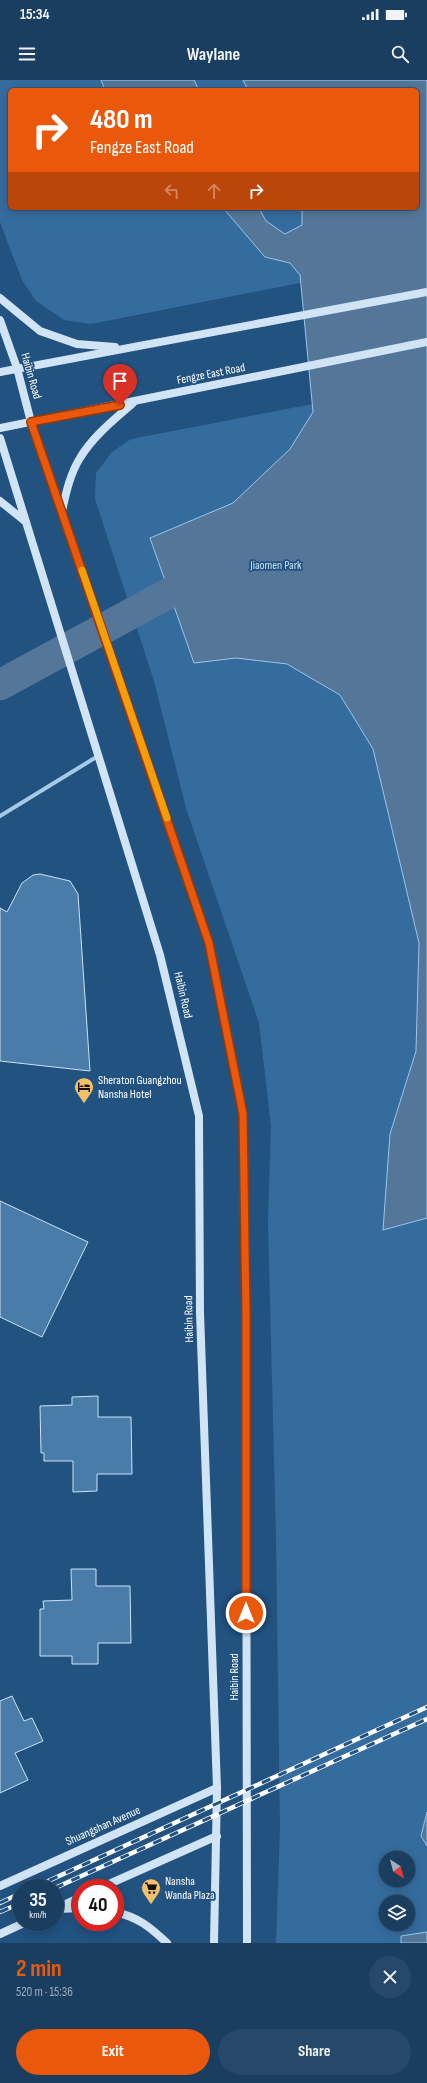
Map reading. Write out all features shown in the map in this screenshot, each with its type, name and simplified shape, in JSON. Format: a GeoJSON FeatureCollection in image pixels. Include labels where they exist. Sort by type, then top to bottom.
{"type":"FeatureCollection","features":[{"type":"Feature","properties":{"kind":"street"},"geometry":{"type":"LineString","coordinates":[[0,372],[427,292]]}},
{"type":"Feature","properties":{"kind":"street"},"geometry":{"type":"LineString","coordinates":[[0,298],[40,332],[77,344],[125,348]]}},
{"type":"Feature","properties":{"kind":"street","name":"Haibin Road"},"geometry":{"type":"LineString","coordinates":[[0,320],[17,368],[31,422],[209,943],[243,1114],[246,1314],[247,1943]]}},
{"type":"Feature","properties":{"kind":"street","name":"Fengze East Road"},"geometry":{"type":"LineString","coordinates":[[0,428],[427,342]]}},
{"type":"Feature","properties":{"kind":"street"},"geometry":{"type":"LineString","coordinates":[[62,511],[69,484],[79,458],[99,433],[134,402]]}},
{"type":"Feature","properties":{"kind":"street","name":"Haibin Road"},"geometry":{"type":"LineString","coordinates":[[0,438],[160,955],[199,1116],[200,1321],[217,1788],[214,1943]]}},
{"type":"Feature","properties":{"kind":"street"},"geometry":{"type":"LineString","coordinates":[[0,501],[26,523]]}},
{"type":"Feature","properties":{"kind":"street"},"geometry":{"type":"LineString","coordinates":[[0,816],[99,756]]}},
{"type":"Feature","properties":{"kind":"street","name":"Shuangshan Avenue"},"geometry":{"type":"LineString","coordinates":[[0,1886],[217,1788]]}},
{"type":"Feature","properties":{"kind":"street"},"geometry":{"type":"LineString","coordinates":[[120,1879],[217,1836]]}},
{"type":"Feature","properties":{"kind":"street"},"geometry":{"type":"LineString","coordinates":[[124,1914],[130,1916],[152,1929],[167,1943]]}},
{"type":"Feature","properties":{"kind":"street"},"geometry":{"type":"LineString","coordinates":[[0,1934],[12,1928]]}},
{"type":"Feature","properties":{"kind":"green space"},"geometry":{"type":"Polygon","coordinates":[[[0,80],[427,80],[427,258],[91,324],[64,320],[36,301],[22,280],[0,222],[0,80]]]}},
{"type":"Feature","properties":{"kind":"green space","name":"Jiaomen Park"},"geometry":{"type":"Polygon","coordinates":[[[427,382],[427,1943],[276,1943],[280,1827],[276,1538],[268,1222],[271,1126],[259,1023],[186,808],[154,681],[95,499],[96,473],[112,452],[131,439],[427,382]]]}},
{"type":"Feature","properties":{"kind":"shaded area"},"geometry":{"type":"Polygon","coordinates":[[[101,80],[194,80],[198,88],[104,88],[101,80]]]}},
{"type":"Feature","properties":{"kind":"shaded area"},"geometry":{"type":"Polygon","coordinates":[[[243,80],[427,80],[427,1218],[383,1230],[390,1134],[416,1051],[419,943],[373,749],[340,695],[287,664],[236,658],[194,663],[150,538],[233,503],[290,449],[313,412],[300,275],[290,263],[265,257],[225,210],[260,210],[266,221],[285,234],[302,225],[302,210],[419,210],[419,88],[247,88],[243,80]]]}},
{"type":"Feature","properties":{"kind":"shaded area"},"geometry":{"type":"Polygon","coordinates":[[[427,1812],[427,1846],[421,1836],[427,1812]]]}},
{"type":"Feature","properties":{"kind":"shaded area"},"geometry":{"type":"Polygon","coordinates":[[[427,1932],[427,1943],[401,1943],[401,1936],[427,1932]]]}},
{"type":"Feature","properties":{"kind":"building"},"geometry":{"type":"Polygon","coordinates":[[[40,874],[70,881],[78,894],[90,1071],[0,1061],[0,908],[7,912],[22,883],[33,875],[40,874]]]}},
{"type":"Feature","properties":{"kind":"building"},"geometry":{"type":"Polygon","coordinates":[[[0,1201],[88,1242],[42,1337],[0,1317],[0,1201]]]}},
{"type":"Feature","properties":{"kind":"building"},"geometry":{"type":"Polygon","coordinates":[[[98,1396],[98,1417],[131,1417],[132,1474],[97,1474],[97,1491],[73,1492],[73,1461],[44,1461],[44,1453],[41,1453],[40,1406],[72,1405],[72,1397],[98,1396]]]}},
{"type":"Feature","properties":{"kind":"building"},"geometry":{"type":"Polygon","coordinates":[[[71,1569],[96,1569],[96,1586],[130,1586],[131,1643],[98,1643],[98,1664],[72,1664],[72,1656],[40,1656],[40,1609],[44,1609],[43,1601],[72,1600],[71,1569]]]}},
{"type":"Feature","properties":{"kind":"building"},"geometry":{"type":"Polygon","coordinates":[[[12,1696],[24,1721],[32,1718],[43,1741],[15,1753],[28,1780],[0,1793],[0,1701],[12,1696]]]}},
{"type":"Feature","properties":{"kind":"waterway"},"geometry":{"type":"LineString","coordinates":[[0,685],[169,593]]}},
{"type":"Feature","properties":{"kind":"railway"},"geometry":{"type":"LineString","coordinates":[[53,1879],[427,1707]]}},
{"type":"Feature","properties":{"kind":"railway"},"geometry":{"type":"LineString","coordinates":[[64,1884],[427,1719]]}},
{"type":"Feature","properties":{"kind":"railway"},"geometry":{"type":"LineString","coordinates":[[0,1903],[12,1897]]}},
{"type":"Feature","properties":{"kind":"railway"},"geometry":{"type":"LineString","coordinates":[[0,1912],[12,1907]]}},
{"type":"Feature","properties":{"kind":"slow traffic"},"geometry":{"type":"LineString","coordinates":[[82,570],[167,818]]}},
{"type":"Feature","properties":{"kind":"place","name":"Sheraton Guangzhou Nansha Hotel"},"geometry":{"type":"Point","coordinates":[84,1104]}},
{"type":"Feature","properties":{"kind":"place","name":"Nansha Wanda Plaza"},"geometry":{"type":"Point","coordinates":[151,1905]}},
{"type":"Feature","properties":{"kind":"route"},"geometry":{"type":"LineString","coordinates":[[120,405],[31,422],[209,943],[243,1114],[246,1314],[246,1613]]}}]}
